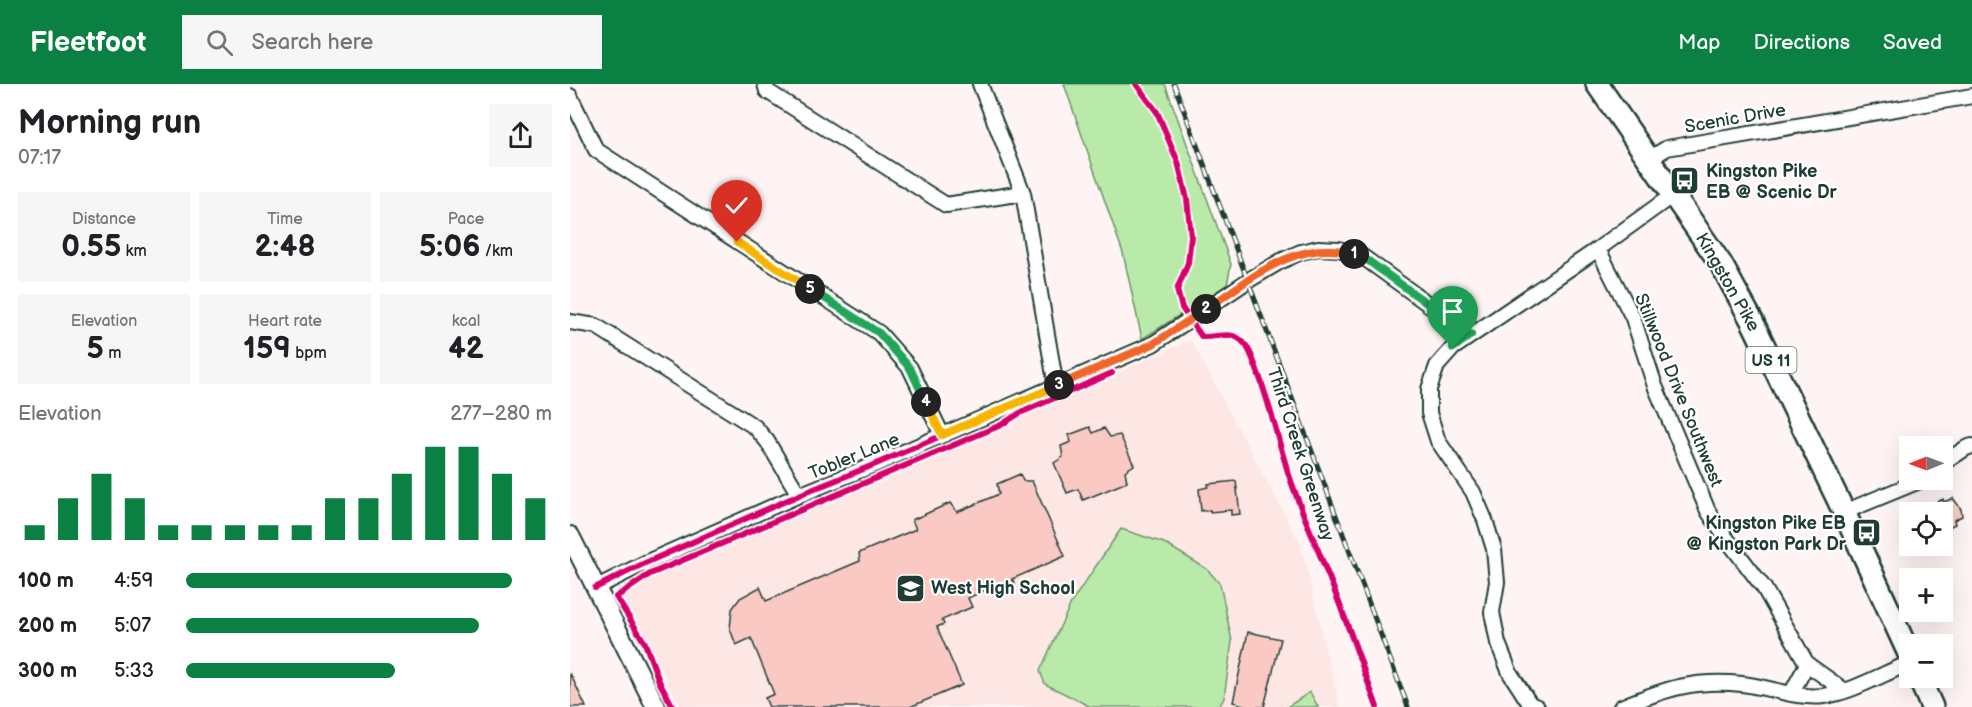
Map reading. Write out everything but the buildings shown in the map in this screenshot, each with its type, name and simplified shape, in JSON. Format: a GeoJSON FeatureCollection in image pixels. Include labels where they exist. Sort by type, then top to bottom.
{"type":"FeatureCollection","features":[{"type":"Feature","properties":{"kind":"main road","name":"Kingston Pike"},"geometry":{"type":"LineString","coordinates":[[1597,84],[1721,264],[1747,311],[1900,634]]}},
{"type":"Feature","properties":{"kind":"main road"},"geometry":{"type":"LineString","coordinates":[[1923,688],[1932,707]]}},
{"type":"Feature","properties":{"kind":"street"},"geometry":{"type":"LineString","coordinates":[[765,84],[767,91],[946,205],[1023,193]]}},
{"type":"Feature","properties":{"kind":"street"},"geometry":{"type":"LineString","coordinates":[[980,84],[1023,193],[1056,387]]}},
{"type":"Feature","properties":{"kind":"street","name":"Scenic Drive"},"geometry":{"type":"LineString","coordinates":[[1649,159],[1667,148],[1967,92]]}},
{"type":"Feature","properties":{"kind":"street"},"geometry":{"type":"LineString","coordinates":[[570,96],[596,150],[879,333],[910,368],[942,435]]}},
{"type":"Feature","properties":{"kind":"street"},"geometry":{"type":"LineString","coordinates":[[1537,707],[1530,704],[1510,673],[1498,644],[1492,612],[1497,582],[1494,549],[1485,519],[1473,492],[1438,441],[1429,413],[1429,389],[1437,366],[1453,348],[1674,194]]}},
{"type":"Feature","properties":{"kind":"street","name":"Tobler Lane"},"geometry":{"type":"LineString","coordinates":[[595,588],[645,563],[799,495],[1153,344],[1249,280],[1281,261],[1302,252],[1318,248],[1339,249],[1363,257],[1471,335]]}},
{"type":"Feature","properties":{"kind":"street","name":"Stillwood Drive Southwest"},"geometry":{"type":"LineString","coordinates":[[1598,249],[1633,318],[1655,386],[1708,512],[1764,588],[1807,664],[1845,691]]}},
{"type":"Feature","properties":{"kind":"street"},"geometry":{"type":"LineString","coordinates":[[570,322],[596,326],[755,427],[767,441],[799,495]]}},
{"type":"Feature","properties":{"kind":"street"},"geometry":{"type":"LineString","coordinates":[[1953,457],[1972,446]]}},
{"type":"Feature","properties":{"kind":"street"},"geometry":{"type":"LineString","coordinates":[[1844,512],[1899,489]]}},
{"type":"Feature","properties":{"kind":"street"},"geometry":{"type":"LineString","coordinates":[[570,536],[656,707]]}},
{"type":"Feature","properties":{"kind":"street"},"geometry":{"type":"LineString","coordinates":[[1791,694],[1807,664]]}},
{"type":"Feature","properties":{"kind":"street"},"geometry":{"type":"LineString","coordinates":[[1621,707],[1657,693],[1698,682],[1742,684],[1791,694],[1822,696],[1845,691],[1899,668]]}},
{"type":"Feature","properties":{"kind":"shaded area","name":"West High School"},"geometry":{"type":"Polygon","coordinates":[[[1191,340],[1301,545],[1340,707],[681,707],[623,599],[625,593],[651,577],[1191,340]]]}},
{"type":"Feature","properties":{"kind":"green space"},"geometry":{"type":"Polygon","coordinates":[[[1064,84],[1165,84],[1231,264],[1227,285],[1142,339],[1123,253],[1064,84]]]}},
{"type":"Feature","properties":{"kind":"green space"},"geometry":{"type":"Polygon","coordinates":[[[1121,529],[1164,543],[1207,569],[1220,584],[1232,641],[1224,698],[1219,707],[1091,707],[1045,684],[1040,671],[1071,603],[1121,529]]]}},
{"type":"Feature","properties":{"kind":"green space"},"geometry":{"type":"Polygon","coordinates":[[[1310,692],[1318,707],[1287,707],[1310,692]]]}},
{"type":"Feature","properties":{"kind":"railway"},"geometry":{"type":"LineString","coordinates":[[1174,84],[1408,707]]}},
{"type":"Feature","properties":{"kind":"cycle path","name":"Third Creek Greenway"},"geometry":{"type":"LineString","coordinates":[[1136,84],[1157,112],[1178,162],[1187,199],[1191,236],[1188,263],[1177,290],[1182,308],[1202,337],[1234,336],[1250,351],[1292,485],[1340,604],[1377,707]]}},
{"type":"Feature","properties":{"kind":"cycle path"},"geometry":{"type":"LineString","coordinates":[[595,588],[645,563],[799,495],[1153,344],[1249,280],[1301,252],[1318,248],[1339,249],[1363,257],[1471,335]]}},
{"type":"Feature","properties":{"kind":"cycle path"},"geometry":{"type":"LineString","coordinates":[[673,707],[659,681],[645,643],[616,597],[650,574],[1001,425],[1020,413],[1112,373]]}},
{"type":"Feature","properties":{"kind":"place","name":"Kingston Pike EB @ Scenic Dr"},"geometry":{"type":"Point","coordinates":[1685,181]}},
{"type":"Feature","properties":{"kind":"place","name":"Kingston Pike EB @ Kingston Park Dr"},"geometry":{"type":"Point","coordinates":[1867,533]}},
{"type":"Feature","properties":{"kind":"place","name":"West High School"},"geometry":{"type":"Point","coordinates":[910,588]}},
{"type":"Feature","properties":{"kind":"route"},"geometry":{"type":"LineString","coordinates":[[737,242],[879,333],[910,368],[942,435],[1153,344],[1281,261],[1318,248],[1339,249],[1363,257],[1471,335],[1453,348]]}}]}
